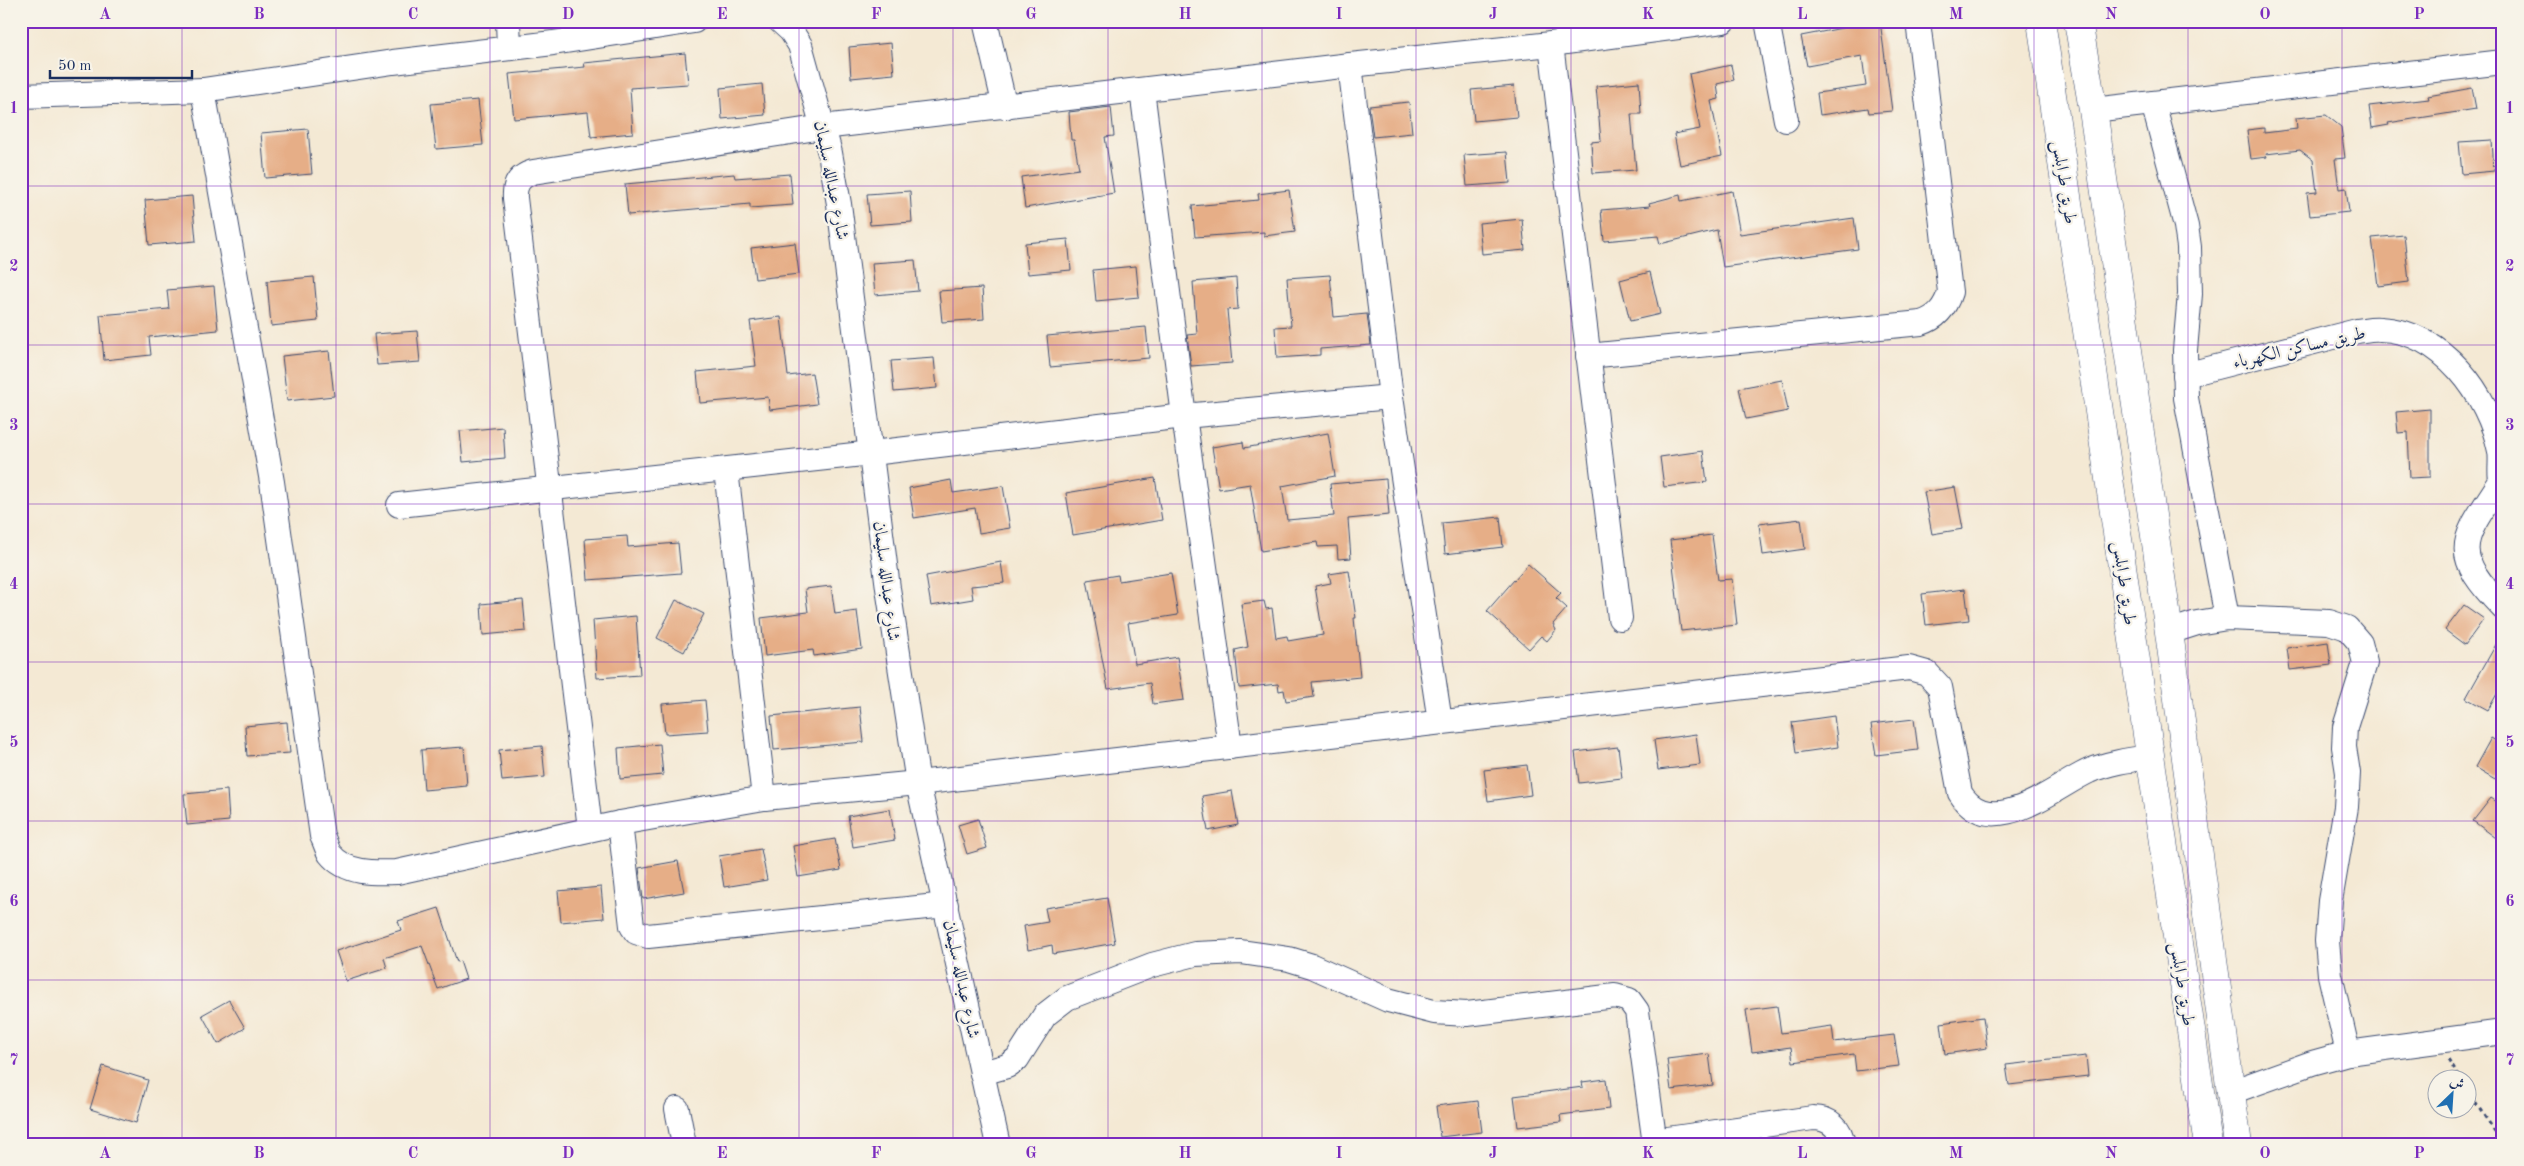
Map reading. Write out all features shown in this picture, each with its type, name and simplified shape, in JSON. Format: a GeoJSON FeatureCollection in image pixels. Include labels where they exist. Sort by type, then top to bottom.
{"type":"FeatureCollection","features":[{"type":"Feature","properties":{"kind":"highway","name":"طريق طرابلس"},"geometry":{"type":"LineString","coordinates":[[2041,21],[2102,417],[2149,757],[2208,1145]]}},
{"type":"Feature","properties":{"kind":"highway"},"geometry":{"type":"LineString","coordinates":[[2078,21],[2094,110],[2169,632],[2238,1145]]}},
{"type":"Feature","properties":{"kind":"street"},"geometry":{"type":"LineString","coordinates":[[508,21],[509,48]]}},
{"type":"Feature","properties":{"kind":"street"},"geometry":{"type":"LineString","coordinates":[[21,96],[203,90],[694,21]]}},
{"type":"Feature","properties":{"kind":"street","name":"شارع عبدالله سليمان"},"geometry":{"type":"LineString","coordinates":[[780,21],[791,31],[800,45],[823,127],[839,204],[888,588],[918,783],[998,1145]]}},
{"type":"Feature","properties":{"kind":"street"},"geometry":{"type":"LineString","coordinates":[[985,21],[1005,106]]}},
{"type":"Feature","properties":{"kind":"street"},"geometry":{"type":"LineString","coordinates":[[590,829],[515,198],[518,181],[533,172],[823,127],[1350,65],[1551,44],[1723,21]]}},
{"type":"Feature","properties":{"kind":"street"},"geometry":{"type":"LineString","coordinates":[[1767,21],[1786,120]]}},
{"type":"Feature","properties":{"kind":"street"},"geometry":{"type":"LineString","coordinates":[[1588,356],[1921,323],[1936,316],[1942,310],[1950,292],[1918,21]]}},
{"type":"Feature","properties":{"kind":"street"},"geometry":{"type":"LineString","coordinates":[[1551,44],[1620,618]]}},
{"type":"Feature","properties":{"kind":"street"},"geometry":{"type":"LineString","coordinates":[[2094,110],[2503,62]]}},
{"type":"Feature","properties":{"kind":"street"},"geometry":{"type":"LineString","coordinates":[[1350,65],[1390,397],[1440,722]]}},
{"type":"Feature","properties":{"kind":"street"},"geometry":{"type":"LineString","coordinates":[[203,90],[272,482],[322,836],[330,854],[346,866],[369,874],[396,872],[590,829],[764,798],[918,783],[1909,668],[1927,673],[1940,687],[1960,793],[1965,801],[1978,811],[1992,813],[2013,811],[2030,805],[2090,770],[2149,757]]}},
{"type":"Feature","properties":{"kind":"street"},"geometry":{"type":"LineString","coordinates":[[1142,90],[1184,416],[1230,747]]}},
{"type":"Feature","properties":{"kind":"street"},"geometry":{"type":"LineString","coordinates":[[2154,103],[2186,226],[2189,247],[2190,294],[2185,375],[2189,418],[2227,618]]}},
{"type":"Feature","properties":{"kind":"street","name":"طريق مساكن الكهرباء"},"geometry":{"type":"LineString","coordinates":[[2185,375],[2357,331],[2381,329],[2409,335],[2434,347],[2466,377],[2486,409],[2500,452],[2502,483],[2471,528],[2467,552],[2473,574],[2503,608]]}},
{"type":"Feature","properties":{"kind":"street"},"geometry":{"type":"LineString","coordinates":[[399,505],[726,470],[1184,416],[1390,397]]}},
{"type":"Feature","properties":{"kind":"street"},"geometry":{"type":"LineString","coordinates":[[726,470],[764,798]]}},
{"type":"Feature","properties":{"kind":"street"},"geometry":{"type":"LineString","coordinates":[[2169,632],[2197,623],[2227,618],[2329,622],[2338,624],[2354,634],[2364,653],[2364,674],[2345,727],[2348,773],[2346,807],[2327,921],[2330,975],[2348,1053]]}},
{"type":"Feature","properties":{"kind":"street"},"geometry":{"type":"LineString","coordinates":[[620,823],[632,926],[641,935],[648,936],[946,905]]}},
{"type":"Feature","properties":{"kind":"street"},"geometry":{"type":"LineString","coordinates":[[982,1073],[1007,1066],[1017,1059],[1045,1015],[1067,998],[1174,958],[1218,952],[1249,952],[1289,959],[1312,966],[1388,1000],[1434,1012],[1467,1014],[1615,996],[1629,1000],[1637,1011],[1654,1143],[1813,1118],[1825,1120],[1836,1126],[1843,1145]]}},
{"type":"Feature","properties":{"kind":"street"},"geometry":{"type":"LineString","coordinates":[[2231,1092],[2312,1063],[2348,1053],[2503,1032]]}},
{"type":"Feature","properties":{"kind":"street"},"geometry":{"type":"LineString","coordinates":[[677,1109],[684,1145]]}},
{"type":"Feature","properties":{"kind":"path"},"geometry":{"type":"LineString","coordinates":[[2476,1103],[2503,1143]]}},
{"type":"Feature","properties":{"kind":"building"},"geometry":{"type":"Polygon","coordinates":[[[1857,21],[1880,21],[1892,111],[1869,113],[1868,108],[1820,115],[1817,93],[1866,86],[1862,56],[1807,66],[1801,36],[1858,25],[1857,21]]]}},
{"type":"Feature","properties":{"kind":"building"},"geometry":{"type":"Polygon","coordinates":[[[891,43],[894,74],[851,78],[849,47],[891,43]]]}},
{"type":"Feature","properties":{"kind":"building"},"geometry":{"type":"Polygon","coordinates":[[[685,53],[688,84],[630,88],[633,133],[591,137],[588,112],[514,119],[509,74],[585,67],[584,63],[685,53]]]}},
{"type":"Feature","properties":{"kind":"building"},"geometry":{"type":"Polygon","coordinates":[[[1731,65],[1734,80],[1717,84],[1719,99],[1711,101],[1722,156],[1680,165],[1674,134],[1700,129],[1689,74],[1731,65]]]}},
{"type":"Feature","properties":{"kind":"building"},"geometry":{"type":"Polygon","coordinates":[[[1639,82],[1641,114],[1631,114],[1636,170],[1593,173],[1591,142],[1601,141],[1596,86],[1639,82]]]}},
{"type":"Feature","properties":{"kind":"building"},"geometry":{"type":"Polygon","coordinates":[[[762,84],[765,115],[722,119],[720,88],[762,84]]]}},
{"type":"Feature","properties":{"kind":"building"},"geometry":{"type":"Polygon","coordinates":[[[1514,86],[1517,117],[1474,121],[1471,90],[1514,86]]]}},
{"type":"Feature","properties":{"kind":"building"},"geometry":{"type":"Polygon","coordinates":[[[2472,88],[2476,109],[2388,123],[2389,125],[2372,128],[2369,106],[2429,99],[2428,96],[2472,88]]]}},
{"type":"Feature","properties":{"kind":"building"},"geometry":{"type":"Polygon","coordinates":[[[478,100],[483,145],[436,149],[431,104],[478,100]]]}},
{"type":"Feature","properties":{"kind":"building"},"geometry":{"type":"Polygon","coordinates":[[[1409,102],[1412,133],[1373,137],[1369,106],[1409,102]]]}},
{"type":"Feature","properties":{"kind":"building"},"geometry":{"type":"Polygon","coordinates":[[[1111,107],[1114,136],[1105,137],[1114,193],[1025,208],[1021,177],[1079,169],[1074,140],[1071,140],[1069,112],[1111,107]]]}},
{"type":"Feature","properties":{"kind":"building"},"geometry":{"type":"Polygon","coordinates":[[[2326,115],[2341,127],[2345,158],[2335,159],[2339,189],[2346,188],[2349,212],[2310,216],[2307,193],[2317,192],[2313,160],[2300,150],[2266,154],[2267,157],[2251,159],[2247,130],[2264,128],[2264,133],[2297,129],[2296,118],[2326,115]]]}},
{"type":"Feature","properties":{"kind":"building"},"geometry":{"type":"Polygon","coordinates":[[[308,129],[312,174],[265,178],[261,133],[308,129]]]}},
{"type":"Feature","properties":{"kind":"building"},"geometry":{"type":"Polygon","coordinates":[[[2492,140],[2494,171],[2462,174],[2459,142],[2492,140]]]}},
{"type":"Feature","properties":{"kind":"building"},"geometry":{"type":"Polygon","coordinates":[[[1507,152],[1510,183],[1467,186],[1464,155],[1507,152]]]}},
{"type":"Feature","properties":{"kind":"building"},"geometry":{"type":"Polygon","coordinates":[[[734,174],[735,178],[790,174],[793,205],[750,208],[750,204],[628,215],[625,184],[734,174]]]}},
{"type":"Feature","properties":{"kind":"building"},"geometry":{"type":"Polygon","coordinates":[[[1289,190],[1295,232],[1264,236],[1264,232],[1195,237],[1192,206],[1259,200],[1258,194],[1289,190]]]}},
{"type":"Feature","properties":{"kind":"building"},"geometry":{"type":"Polygon","coordinates":[[[910,191],[912,222],[870,225],[867,194],[910,191]]]}},
{"type":"Feature","properties":{"kind":"building"},"geometry":{"type":"Polygon","coordinates":[[[1732,191],[1740,234],[1854,218],[1858,249],[1723,267],[1717,230],[1660,244],[1658,236],[1604,241],[1601,210],[1650,206],[1649,203],[1680,195],[1681,201],[1732,191]]]}},
{"type":"Feature","properties":{"kind":"building"},"geometry":{"type":"Polygon","coordinates":[[[192,196],[196,241],[149,245],[145,200],[192,196]]]}},
{"type":"Feature","properties":{"kind":"building"},"geometry":{"type":"Polygon","coordinates":[[[1522,219],[1525,250],[1482,254],[1479,223],[1522,219]]]}},
{"type":"Feature","properties":{"kind":"building"},"geometry":{"type":"Polygon","coordinates":[[[2404,235],[2409,282],[2378,286],[2372,238],[2404,235]]]}},
{"type":"Feature","properties":{"kind":"building"},"geometry":{"type":"Polygon","coordinates":[[[1068,239],[1071,270],[1028,274],[1025,243],[1068,239]]]}},
{"type":"Feature","properties":{"kind":"building"},"geometry":{"type":"Polygon","coordinates":[[[795,243],[799,274],[755,279],[751,248],[795,243]]]}},
{"type":"Feature","properties":{"kind":"building"},"geometry":{"type":"Polygon","coordinates":[[[915,260],[918,291],[875,295],[872,263],[915,260]]]}},
{"type":"Feature","properties":{"kind":"building"},"geometry":{"type":"Polygon","coordinates":[[[1136,266],[1139,297],[1096,301],[1093,270],[1136,266]]]}},
{"type":"Feature","properties":{"kind":"building"},"geometry":{"type":"Polygon","coordinates":[[[1650,272],[1660,314],[1630,321],[1620,280],[1650,272]]]}},
{"type":"Feature","properties":{"kind":"building"},"geometry":{"type":"Polygon","coordinates":[[[1330,275],[1334,317],[1367,314],[1371,345],[1320,349],[1320,355],[1277,358],[1275,327],[1291,326],[1287,278],[1330,275]]]}},
{"type":"Feature","properties":{"kind":"building"},"geometry":{"type":"Polygon","coordinates":[[[314,277],[318,321],[271,326],[267,281],[314,277]]]}},
{"type":"Feature","properties":{"kind":"building"},"geometry":{"type":"Polygon","coordinates":[[[1236,278],[1238,309],[1227,310],[1232,363],[1191,366],[1187,335],[1197,334],[1193,282],[1236,278]]]}},
{"type":"Feature","properties":{"kind":"building"},"geometry":{"type":"Polygon","coordinates":[[[214,286],[218,330],[149,337],[151,355],[104,360],[100,315],[169,309],[167,290],[214,286]]]}},
{"type":"Feature","properties":{"kind":"building"},"geometry":{"type":"Polygon","coordinates":[[[982,288],[984,319],[942,322],[939,291],[982,288]]]}},
{"type":"Feature","properties":{"kind":"building"},"geometry":{"type":"Polygon","coordinates":[[[781,317],[788,376],[812,373],[817,404],[770,410],[768,397],[700,403],[697,372],[756,366],[750,321],[781,317]]]}},
{"type":"Feature","properties":{"kind":"building"},"geometry":{"type":"Polygon","coordinates":[[[1146,327],[1149,358],[1050,367],[1047,336],[1146,327]]]}},
{"type":"Feature","properties":{"kind":"building"},"geometry":{"type":"Polygon","coordinates":[[[417,331],[420,362],[377,365],[374,334],[417,331]]]}},
{"type":"Feature","properties":{"kind":"building"},"geometry":{"type":"Polygon","coordinates":[[[329,351],[334,396],[287,401],[282,356],[329,351]]]}},
{"type":"Feature","properties":{"kind":"building"},"geometry":{"type":"Polygon","coordinates":[[[934,358],[937,388],[894,392],[891,361],[934,358]]]}},
{"type":"Feature","properties":{"kind":"building"},"geometry":{"type":"Polygon","coordinates":[[[1782,380],[1788,411],[1746,419],[1739,388],[1782,380]]]}},
{"type":"Feature","properties":{"kind":"building"},"geometry":{"type":"Polygon","coordinates":[[[2430,409],[2430,477],[2410,478],[2408,432],[2398,433],[2396,412],[2430,409]]]}},
{"type":"Feature","properties":{"kind":"building"},"geometry":{"type":"Polygon","coordinates":[[[503,427],[505,458],[463,462],[460,431],[503,427]]]}},
{"type":"Feature","properties":{"kind":"building"},"geometry":{"type":"Polygon","coordinates":[[[1328,433],[1335,476],[1282,486],[1287,520],[1334,516],[1330,484],[1386,479],[1389,515],[1348,519],[1351,558],[1338,559],[1337,546],[1318,547],[1317,542],[1261,551],[1250,484],[1219,489],[1212,447],[1243,442],[1244,448],[1328,433]]]}},
{"type":"Feature","properties":{"kind":"building"},"geometry":{"type":"Polygon","coordinates":[[[1703,451],[1707,482],[1664,487],[1660,457],[1703,451]]]}},
{"type":"Feature","properties":{"kind":"building"},"geometry":{"type":"Polygon","coordinates":[[[1155,478],[1162,520],[1073,535],[1066,493],[1155,478]]]}},
{"type":"Feature","properties":{"kind":"building"},"geometry":{"type":"Polygon","coordinates":[[[951,480],[953,493],[1003,486],[1010,528],[979,533],[975,508],[914,518],[909,488],[951,480]]]}},
{"type":"Feature","properties":{"kind":"building"},"geometry":{"type":"Polygon","coordinates":[[[1955,487],[1963,529],[1932,534],[1924,492],[1955,487]]]}},
{"type":"Feature","properties":{"kind":"building"},"geometry":{"type":"Polygon","coordinates":[[[1500,517],[1503,547],[1445,554],[1442,523],[1500,517]]]}},
{"type":"Feature","properties":{"kind":"building"},"geometry":{"type":"Polygon","coordinates":[[[1801,519],[1805,549],[1763,555],[1759,524],[1801,519]]]}},
{"type":"Feature","properties":{"kind":"building"},"geometry":{"type":"Polygon","coordinates":[[[1712,535],[1718,580],[1732,579],[1737,625],[1681,631],[1670,540],[1712,535]]]}},
{"type":"Feature","properties":{"kind":"building"},"geometry":{"type":"Polygon","coordinates":[[[627,536],[628,547],[678,543],[681,573],[588,580],[585,539],[627,536]]]}},
{"type":"Feature","properties":{"kind":"building"},"geometry":{"type":"Polygon","coordinates":[[[1001,562],[1004,583],[971,586],[973,599],[931,606],[926,576],[1001,562]]]}},
{"type":"Feature","properties":{"kind":"building"},"geometry":{"type":"Polygon","coordinates":[[[1528,564],[1561,593],[1556,598],[1567,608],[1553,624],[1556,630],[1547,641],[1541,636],[1529,649],[1487,611],[1528,564]]]}},
{"type":"Feature","properties":{"kind":"building"},"geometry":{"type":"Polygon","coordinates":[[[1349,571],[1356,618],[1354,618],[1360,677],[1312,682],[1314,697],[1286,701],[1284,690],[1279,691],[1278,684],[1239,688],[1235,650],[1248,647],[1241,604],[1264,601],[1266,609],[1272,608],[1276,638],[1287,636],[1288,641],[1323,635],[1315,586],[1331,583],[1329,574],[1349,571]]]}},
{"type":"Feature","properties":{"kind":"building"},"geometry":{"type":"Polygon","coordinates":[[[1171,573],[1178,615],[1128,623],[1135,664],[1177,657],[1184,700],[1153,704],[1150,683],[1108,689],[1087,580],[1118,575],[1119,581],[1171,573]]]}},
{"type":"Feature","properties":{"kind":"building"},"geometry":{"type":"Polygon","coordinates":[[[831,586],[835,614],[857,611],[862,649],[814,656],[813,650],[765,656],[761,618],[808,612],[805,589],[831,586]]]}},
{"type":"Feature","properties":{"kind":"building"},"geometry":{"type":"Polygon","coordinates":[[[1965,589],[1969,620],[1926,625],[1922,594],[1965,589]]]}},
{"type":"Feature","properties":{"kind":"building"},"geometry":{"type":"Polygon","coordinates":[[[523,600],[526,631],[483,635],[481,604],[523,600]]]}},
{"type":"Feature","properties":{"kind":"building"},"geometry":{"type":"Polygon","coordinates":[[[676,600],[704,614],[684,652],[657,638],[676,600]]]}},
{"type":"Feature","properties":{"kind":"building"},"geometry":{"type":"Polygon","coordinates":[[[2464,605],[2484,619],[2465,645],[2445,630],[2464,605]]]}},
{"type":"Feature","properties":{"kind":"building"},"geometry":{"type":"Polygon","coordinates":[[[636,616],[640,675],[597,678],[593,620],[636,616]]]}},
{"type":"Feature","properties":{"kind":"building"},"geometry":{"type":"Polygon","coordinates":[[[2503,632],[2503,683],[2488,710],[2466,698],[2503,632]]]}},
{"type":"Feature","properties":{"kind":"building"},"geometry":{"type":"Polygon","coordinates":[[[2328,642],[2331,665],[2290,670],[2287,648],[2328,642]]]}},
{"type":"Feature","properties":{"kind":"building"},"geometry":{"type":"Polygon","coordinates":[[[705,700],[708,731],[665,734],[662,704],[705,700]]]}},
{"type":"Feature","properties":{"kind":"building"},"geometry":{"type":"Polygon","coordinates":[[[860,707],[864,742],[774,750],[771,716],[860,707]]]}},
{"type":"Feature","properties":{"kind":"building"},"geometry":{"type":"Polygon","coordinates":[[[1834,716],[1838,747],[1796,753],[1792,722],[1834,716]]]}},
{"type":"Feature","properties":{"kind":"building"},"geometry":{"type":"Polygon","coordinates":[[[1914,719],[1918,750],[1876,755],[1871,724],[1914,719]]]}},
{"type":"Feature","properties":{"kind":"building"},"geometry":{"type":"Polygon","coordinates":[[[287,722],[290,753],[247,756],[245,726],[287,722]]]}},
{"type":"Feature","properties":{"kind":"building"},"geometry":{"type":"Polygon","coordinates":[[[1696,734],[1700,765],[1658,770],[1654,740],[1696,734]]]}},
{"type":"Feature","properties":{"kind":"building"},"geometry":{"type":"Polygon","coordinates":[[[2491,738],[2503,745],[2503,766],[2495,779],[2475,767],[2491,738]]]}},
{"type":"Feature","properties":{"kind":"building"},"geometry":{"type":"Polygon","coordinates":[[[660,744],[663,775],[620,779],[618,748],[660,744]]]}},
{"type":"Feature","properties":{"kind":"building"},"geometry":{"type":"Polygon","coordinates":[[[542,746],[545,777],[502,781],[499,750],[542,746]]]}},
{"type":"Feature","properties":{"kind":"building"},"geometry":{"type":"Polygon","coordinates":[[[464,747],[467,786],[424,790],[421,750],[464,747]]]}},
{"type":"Feature","properties":{"kind":"building"},"geometry":{"type":"Polygon","coordinates":[[[1618,747],[1622,778],[1579,783],[1575,752],[1618,747]]]}},
{"type":"Feature","properties":{"kind":"building"},"geometry":{"type":"Polygon","coordinates":[[[1527,765],[1531,795],[1488,801],[1484,770],[1527,765]]]}},
{"type":"Feature","properties":{"kind":"building"},"geometry":{"type":"Polygon","coordinates":[[[227,790],[229,821],[187,825],[184,794],[227,790]]]}},
{"type":"Feature","properties":{"kind":"building"},"geometry":{"type":"Polygon","coordinates":[[[1232,791],[1238,825],[1208,831],[1202,796],[1232,791]]]}},
{"type":"Feature","properties":{"kind":"building"},"geometry":{"type":"Polygon","coordinates":[[[2491,798],[2503,806],[2503,843],[2473,821],[2491,798]]]}},
{"type":"Feature","properties":{"kind":"building"},"geometry":{"type":"Polygon","coordinates":[[[890,809],[895,840],[853,847],[848,816],[890,809]]]}},
{"type":"Feature","properties":{"kind":"building"},"geometry":{"type":"Polygon","coordinates":[[[978,819],[987,848],[967,854],[958,825],[978,819]]]}},
{"type":"Feature","properties":{"kind":"building"},"geometry":{"type":"Polygon","coordinates":[[[835,839],[841,870],[798,877],[793,846],[835,839]]]}},
{"type":"Feature","properties":{"kind":"building"},"geometry":{"type":"Polygon","coordinates":[[[761,849],[767,880],[724,887],[719,856],[761,849]]]}},
{"type":"Feature","properties":{"kind":"building"},"geometry":{"type":"Polygon","coordinates":[[[678,861],[684,892],[643,899],[639,868],[678,861]]]}},
{"type":"Feature","properties":{"kind":"building"},"geometry":{"type":"Polygon","coordinates":[[[601,887],[604,918],[561,922],[558,891],[601,887]]]}},
{"type":"Feature","properties":{"kind":"building"},"geometry":{"type":"Polygon","coordinates":[[[1107,898],[1115,943],[1053,954],[1052,945],[1028,950],[1024,926],[1048,922],[1045,908],[1107,898]]]}},
{"type":"Feature","properties":{"kind":"building"},"geometry":{"type":"Polygon","coordinates":[[[439,908],[457,962],[460,961],[466,979],[438,989],[422,946],[384,958],[387,968],[346,981],[336,951],[401,930],[398,921],[439,908]]]}},
{"type":"Feature","properties":{"kind":"building"},"geometry":{"type":"Polygon","coordinates":[[[229,1000],[245,1028],[218,1044],[202,1015],[229,1000]]]}},
{"type":"Feature","properties":{"kind":"building"},"geometry":{"type":"Polygon","coordinates":[[[1777,1006],[1781,1033],[1832,1026],[1834,1042],[1894,1035],[1899,1066],[1856,1071],[1854,1054],[1793,1062],[1791,1047],[1752,1052],[1746,1010],[1777,1006]]]}},
{"type":"Feature","properties":{"kind":"building"},"geometry":{"type":"Polygon","coordinates":[[[1983,1017],[1987,1048],[1945,1054],[1941,1023],[1983,1017]]]}},
{"type":"Feature","properties":{"kind":"building"},"geometry":{"type":"Polygon","coordinates":[[[1709,1054],[1713,1085],[1671,1090],[1667,1059],[1709,1054]]]}},
{"type":"Feature","properties":{"kind":"building"},"geometry":{"type":"Polygon","coordinates":[[[2086,1056],[2088,1076],[2009,1085],[2006,1065],[2086,1056]]]}},
{"type":"Feature","properties":{"kind":"building"},"geometry":{"type":"Polygon","coordinates":[[[103,1066],[148,1080],[136,1123],[90,1109],[103,1066]]]}},
{"type":"Feature","properties":{"kind":"building"},"geometry":{"type":"Polygon","coordinates":[[[1606,1079],[1609,1109],[1560,1115],[1561,1122],[1518,1127],[1514,1096],[1583,1087],[1582,1082],[1606,1079]]]}},
{"type":"Feature","properties":{"kind":"building"},"geometry":{"type":"Polygon","coordinates":[[[1478,1101],[1482,1132],[1440,1137],[1436,1106],[1478,1101]]]}}]}
